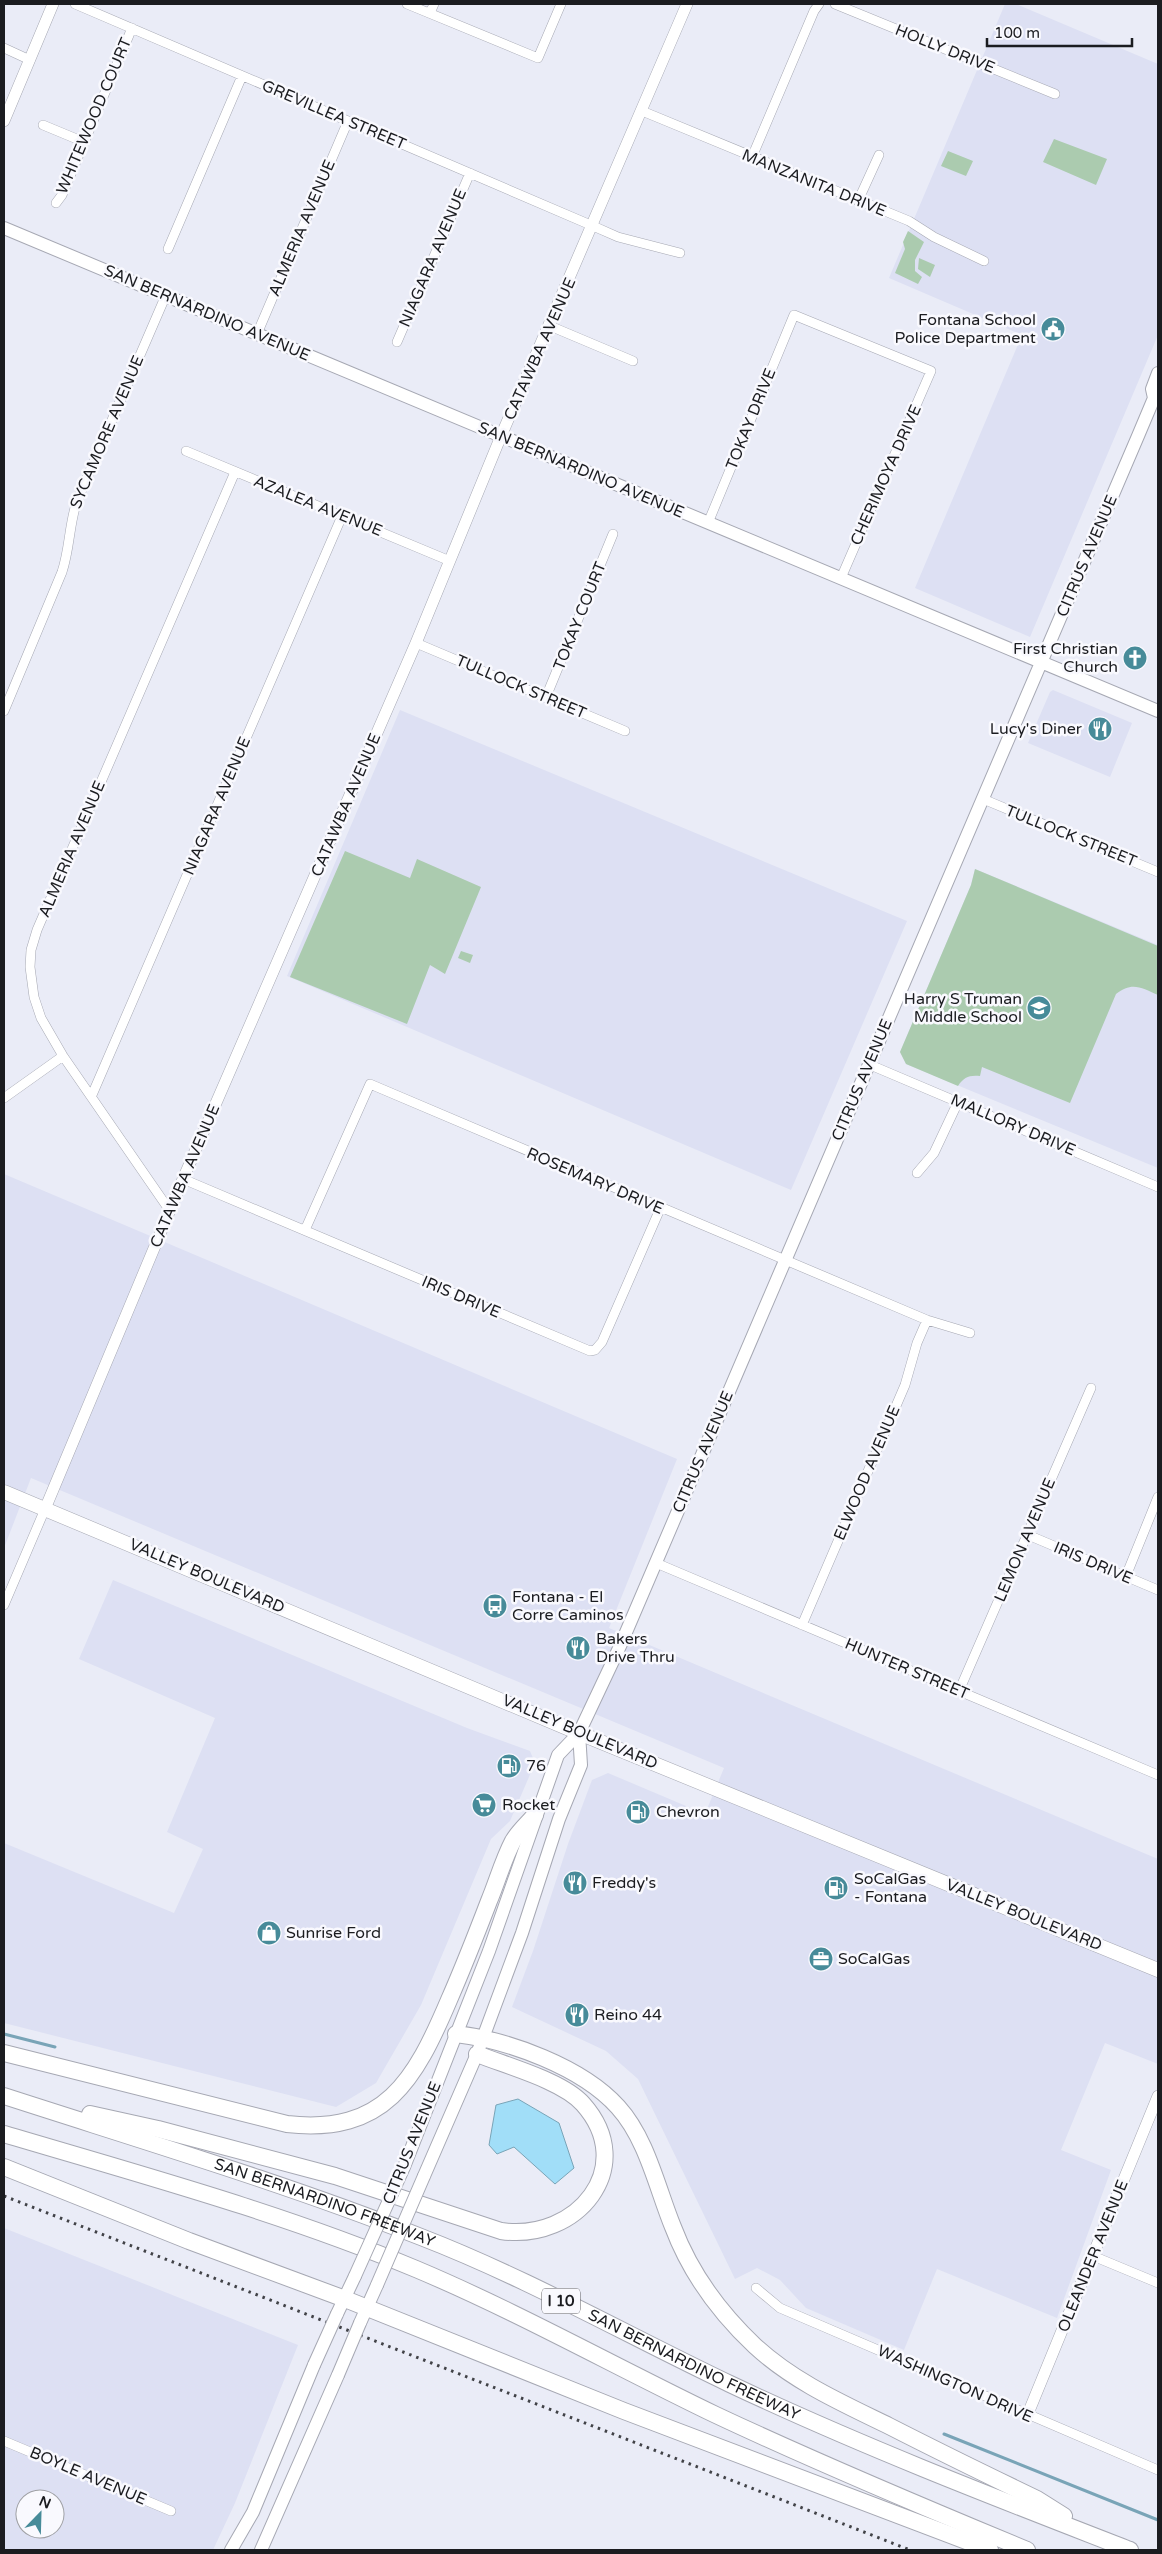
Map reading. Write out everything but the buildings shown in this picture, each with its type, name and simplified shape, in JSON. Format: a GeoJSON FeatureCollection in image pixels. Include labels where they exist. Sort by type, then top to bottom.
{"type":"FeatureCollection","features":[{"type":"Feature","properties":{"kind":"highway"},"geometry":{"type":"LineString","coordinates":[[4,2053],[286,2124],[328,2124],[360,2116],[397,2092],[409,2079],[423,2057],[467,1958],[514,1840],[535,1815]]}},
{"type":"Feature","properties":{"kind":"highway"},"geometry":{"type":"LineString","coordinates":[[456,2034],[484,2037],[511,2045],[583,2077],[603,2092],[618,2107],[636,2135],[674,2229],[704,2287],[737,2328],[779,2366],[838,2401],[1036,2499],[1105,2540]]}},
{"type":"Feature","properties":{"kind":"highway"},"geometry":{"type":"LineString","coordinates":[[4,2096],[158,2129],[335,2176],[502,2231],[527,2232],[556,2226],[584,2206],[598,2183],[602,2172],[603,2151],[597,2125],[584,2106],[567,2091],[477,2054]]}},
{"type":"Feature","properties":{"kind":"highway","name":"SAN BERNARDINO FREEWAY"},"geometry":{"type":"LineString","coordinates":[[4,2096],[226,2168],[423,2237],[540,2291],[731,2384],[891,2456],[1130,2550]]}},
{"type":"Feature","properties":{"kind":"highway","name":"SAN BERNARDINO FREEWAY"},"geometry":{"type":"LineString","coordinates":[[4,2134],[212,2196],[308,2227],[417,2269],[717,2415],[882,2489],[1027,2550]]}},
{"type":"Feature","properties":{"kind":"highway"},"geometry":{"type":"LineString","coordinates":[[4,2167],[189,2241],[345,2299],[363,2315],[624,2410],[990,2550]]}},
{"type":"Feature","properties":{"kind":"main road","name":"SAN BERNARDINO AVENUE"},"geometry":{"type":"LineString","coordinates":[[4,228],[1158,711]]}},
{"type":"Feature","properties":{"kind":"main road","name":"CITRUS AVENUE"},"geometry":{"type":"LineString","coordinates":[[231,2550],[260,2496],[314,2365],[404,2166],[488,1951],[558,1755],[579,1733],[656,1564],[868,1064],[1156,397],[1152,389],[1158,373]]}},
{"type":"Feature","properties":{"kind":"main road","name":"VALLEY BOULEVARD"},"geometry":{"type":"LineString","coordinates":[[4,1492],[579,1733],[1158,1970]]}},
{"type":"Feature","properties":{"kind":"main road","name":"CITRUS AVENUE"},"geometry":{"type":"LineString","coordinates":[[261,2550],[484,2037],[522,1933],[559,1819],[581,1764],[579,1733]]}},
{"type":"Feature","properties":{"kind":"street"},"geometry":{"type":"LineString","coordinates":[[4,121],[53,4]]}},
{"type":"Feature","properties":{"kind":"street","name":"GREVILLEA STREET"},"geometry":{"type":"LineString","coordinates":[[75,4],[593,226],[618,236],[680,253]]}},
{"type":"Feature","properties":{"kind":"street"},"geometry":{"type":"LineString","coordinates":[[407,4],[538,58],[561,4]]}},
{"type":"Feature","properties":{"kind":"street"},"geometry":{"type":"LineString","coordinates":[[430,13],[434,4]]}},
{"type":"Feature","properties":{"kind":"street","name":"CATAWBA AVENUE"},"geometry":{"type":"LineString","coordinates":[[4,1605],[170,1211],[416,643],[501,436],[550,326],[687,4]]}},
{"type":"Feature","properties":{"kind":"street"},"geometry":{"type":"LineString","coordinates":[[752,157],[814,11],[819,4]]}},
{"type":"Feature","properties":{"kind":"street","name":"HOLLY DRIVE"},"geometry":{"type":"LineString","coordinates":[[835,4],[1055,94]]}},
{"type":"Feature","properties":{"kind":"street","name":"WHITEWOOD COURT"},"geometry":{"type":"LineString","coordinates":[[56,203],[62,195],[132,28]]}},
{"type":"Feature","properties":{"kind":"street"},"geometry":{"type":"LineString","coordinates":[[4,48],[30,60]]}},
{"type":"Feature","properties":{"kind":"street"},"geometry":{"type":"LineString","coordinates":[[168,248],[242,76]]}},
{"type":"Feature","properties":{"kind":"street","name":"MANZANITA DRIVE"},"geometry":{"type":"LineString","coordinates":[[642,110],[909,222],[934,237],[984,261]]}},
{"type":"Feature","properties":{"kind":"street","name":"ALMERIA AVENUE"},"geometry":{"type":"LineString","coordinates":[[257,334],[348,121]]}},
{"type":"Feature","properties":{"kind":"street"},"geometry":{"type":"LineString","coordinates":[[43,125],[84,142]]}},
{"type":"Feature","properties":{"kind":"street"},"geometry":{"type":"LineString","coordinates":[[858,201],[879,155]]}},
{"type":"Feature","properties":{"kind":"street","name":"NIAGARA AVENUE"},"geometry":{"type":"LineString","coordinates":[[397,342],[470,173]]}},
{"type":"Feature","properties":{"kind":"street","name":"SYCAMORE AVENUE"},"geometry":{"type":"LineString","coordinates":[[4,711],[62,572],[66,559],[72,517],[77,501],[166,296]]}},
{"type":"Feature","properties":{"kind":"street","name":"TOKAY DRIVE"},"geometry":{"type":"LineString","coordinates":[[708,523],[794,315],[932,371]]}},
{"type":"Feature","properties":{"kind":"street"},"geometry":{"type":"LineString","coordinates":[[550,326],[633,361]]}},
{"type":"Feature","properties":{"kind":"street","name":"CHERIMOYA DRIVE"},"geometry":{"type":"LineString","coordinates":[[841,578],[932,371]]}},
{"type":"Feature","properties":{"kind":"street","name":"AZALEA AVENUE"},"geometry":{"type":"LineString","coordinates":[[186,451],[450,561]]}},
{"type":"Feature","properties":{"kind":"street","name":"ALMERIA AVENUE"},"geometry":{"type":"LineString","coordinates":[[170,1211],[92,1095],[63,1056],[41,1018],[34,997],[31,958],[37,930],[235,472]]}},
{"type":"Feature","properties":{"kind":"street","name":"NIAGARA AVENUE"},"geometry":{"type":"LineString","coordinates":[[92,1095],[342,516]]}},
{"type":"Feature","properties":{"kind":"street","name":"TOKAY COURT"},"geometry":{"type":"LineString","coordinates":[[546,697],[613,534]]}},
{"type":"Feature","properties":{"kind":"street","name":"TULLOCK STREET"},"geometry":{"type":"LineString","coordinates":[[416,643],[625,731]]}},
{"type":"Feature","properties":{"kind":"street","name":"TULLOCK STREET"},"geometry":{"type":"LineString","coordinates":[[983,799],[1158,872]]}},
{"type":"Feature","properties":{"kind":"street"},"geometry":{"type":"LineString","coordinates":[[4,1098],[63,1056]]}},
{"type":"Feature","properties":{"kind":"street","name":"MALLORY DRIVE"},"geometry":{"type":"LineString","coordinates":[[868,1064],[1158,1187]]}},
{"type":"Feature","properties":{"kind":"street","name":"ROSEMARY DRIVE"},"geometry":{"type":"LineString","coordinates":[[305,1230],[370,1084],[660,1209],[927,1320],[970,1333]]}},
{"type":"Feature","properties":{"kind":"street"},"geometry":{"type":"LineString","coordinates":[[917,1173],[934,1153],[958,1102]]}},
{"type":"Feature","properties":{"kind":"street","name":"IRIS DRIVE"},"geometry":{"type":"LineString","coordinates":[[184,1179],[576,1346],[590,1350],[595,1350],[602,1342],[660,1209]]}},
{"type":"Feature","properties":{"kind":"street","name":"ELWOOD AVENUE"},"geometry":{"type":"LineString","coordinates":[[802,1625],[905,1385],[917,1343],[927,1320]]}},
{"type":"Feature","properties":{"kind":"street","name":"LEMON AVENUE"},"geometry":{"type":"LineString","coordinates":[[960,1692],[1091,1388]]}},
{"type":"Feature","properties":{"kind":"street"},"geometry":{"type":"LineString","coordinates":[[1126,1576],[1158,1497]]}},
{"type":"Feature","properties":{"kind":"street","name":"IRIS DRIVE"},"geometry":{"type":"LineString","coordinates":[[1028,1535],[1158,1590]]}},
{"type":"Feature","properties":{"kind":"street","name":"HUNTER STREET"},"geometry":{"type":"LineString","coordinates":[[656,1564],[1158,1775]]}},
{"type":"Feature","properties":{"kind":"street","name":"OLEANDER AVENUE"},"geometry":{"type":"LineString","coordinates":[[1028,2416],[1158,2096]]}},
{"type":"Feature","properties":{"kind":"street"},"geometry":{"type":"LineString","coordinates":[[1093,2256],[1158,2283]]}},
{"type":"Feature","properties":{"kind":"street","name":"WASHINGTON DRIVE"},"geometry":{"type":"LineString","coordinates":[[756,2288],[780,2308],[1028,2416],[1158,2470]]}},
{"type":"Feature","properties":{"kind":"street","name":"BOYLE AVENUE"},"geometry":{"type":"LineString","coordinates":[[4,2442],[171,2511]]}},
{"type":"Feature","properties":{"kind":"shaded area"},"geometry":{"type":"Polygon","coordinates":[[[1005,4],[1016,4],[1158,64],[1158,335],[1030,637],[915,588],[1022,335],[889,278],[1005,4]]]}},
{"type":"Feature","properties":{"kind":"shaded area"},"geometry":{"type":"Polygon","coordinates":[[[1053,690],[1132,723],[1110,777],[1028,743],[1050,692],[1053,690]]]}},
{"type":"Feature","properties":{"kind":"shaded area"},"geometry":{"type":"Polygon","coordinates":[[[400,710],[907,921],[791,1190],[287,976],[400,710]]]}},
{"type":"Feature","properties":{"kind":"shaded area","name":"Harry S Truman Middle School"},"geometry":{"type":"Polygon","coordinates":[[[975,869],[1158,945],[1158,1168],[906,1064],[900,1052],[971,885],[975,869]]]}},
{"type":"Feature","properties":{"kind":"shaded area"},"geometry":{"type":"Polygon","coordinates":[[[4,1174],[677,1459],[609,1628],[1158,1859],[1158,2064],[1105,2043],[1061,2150],[1111,2170],[1057,2318],[937,2269],[904,2350],[806,2308],[780,2280],[757,2268],[735,2279],[638,2079],[606,2051],[512,2007],[592,1780],[608,1773],[705,1814],[724,1768],[31,1478],[4,1548],[4,1174]]]}},
{"type":"Feature","properties":{"kind":"shaded area"},"geometry":{"type":"Polygon","coordinates":[[[113,1580],[467,1728],[530,1751],[535,1763],[510,1821],[491,1839],[421,2005],[376,2083],[336,2107],[4,2023],[4,1843],[174,1913],[203,1849],[167,1832],[215,1718],[79,1659],[113,1580]]]}},
{"type":"Feature","properties":{"kind":"shaded area"},"geometry":{"type":"Polygon","coordinates":[[[4,2228],[298,2345],[235,2503],[213,2550],[4,2550],[4,2228]]]}},
{"type":"Feature","properties":{"kind":"green space"},"geometry":{"type":"Polygon","coordinates":[[[1054,139],[1107,159],[1096,185],[1043,162],[1054,139]]]}},
{"type":"Feature","properties":{"kind":"green space"},"geometry":{"type":"Polygon","coordinates":[[[948,151],[973,161],[966,176],[941,166],[948,151]]]}},
{"type":"Feature","properties":{"kind":"green space"},"geometry":{"type":"Polygon","coordinates":[[[908,231],[924,242],[915,260],[915,271],[922,277],[918,284],[895,273],[905,249],[903,242],[908,231]]]}},
{"type":"Feature","properties":{"kind":"green space"},"geometry":{"type":"Polygon","coordinates":[[[919,258],[935,265],[930,277],[918,269],[919,258]]]}},
{"type":"Feature","properties":{"kind":"green space"},"geometry":{"type":"Polygon","coordinates":[[[345,851],[410,878],[417,859],[481,887],[445,974],[430,965],[407,1024],[290,977],[345,851]]]}},
{"type":"Feature","properties":{"kind":"green space","name":"Harry S Truman Middle School"},"geometry":{"type":"Polygon","coordinates":[[[975,869],[1158,946],[1158,995],[1137,987],[1127,988],[1116,994],[1070,1103],[982,1067],[980,1076],[967,1077],[958,1086],[906,1064],[900,1052],[971,885],[975,869]]]}},
{"type":"Feature","properties":{"kind":"green space"},"geometry":{"type":"Polygon","coordinates":[[[461,951],[473,955],[470,963],[458,958],[461,951]]]}},
{"type":"Feature","properties":{"kind":"water"},"geometry":{"type":"Polygon","coordinates":[[[518,2099],[559,2123],[574,2168],[555,2184],[514,2147],[497,2154],[489,2145],[496,2105],[518,2099]]]}},
{"type":"Feature","properties":{"kind":"waterway"},"geometry":{"type":"LineString","coordinates":[[4,2034],[55,2047]]}},
{"type":"Feature","properties":{"kind":"waterway"},"geometry":{"type":"LineString","coordinates":[[944,2434],[1158,2520]]}},
{"type":"Feature","properties":{"kind":"railway"},"geometry":{"type":"LineString","coordinates":[[4,2196],[910,2550]]}},
{"type":"Feature","properties":{"kind":"place","name":"Fontana School Police Department"},"geometry":{"type":"Point","coordinates":[1053,329]}},
{"type":"Feature","properties":{"kind":"place","name":"First Christian Church"},"geometry":{"type":"Point","coordinates":[1135,658]}},
{"type":"Feature","properties":{"kind":"place","name":"Lucy's Diner"},"geometry":{"type":"Point","coordinates":[1100,729]}},
{"type":"Feature","properties":{"kind":"place","name":"Harry S Truman Middle School"},"geometry":{"type":"Point","coordinates":[1039,1008]}},
{"type":"Feature","properties":{"kind":"place","name":"Fontana - El Corre Caminos"},"geometry":{"type":"Point","coordinates":[495,1606]}},
{"type":"Feature","properties":{"kind":"place","name":"Bakers Drive Thru"},"geometry":{"type":"Point","coordinates":[578,1648]}},
{"type":"Feature","properties":{"kind":"place","name":"76"},"geometry":{"type":"Point","coordinates":[509,1766]}},
{"type":"Feature","properties":{"kind":"place","name":"Rocket"},"geometry":{"type":"Point","coordinates":[484,1805]}},
{"type":"Feature","properties":{"kind":"place","name":"Chevron"},"geometry":{"type":"Point","coordinates":[638,1812]}},
{"type":"Feature","properties":{"kind":"place","name":"Freddy's"},"geometry":{"type":"Point","coordinates":[575,1883]}},
{"type":"Feature","properties":{"kind":"place","name":"SoCalGas - Fontana"},"geometry":{"type":"Point","coordinates":[836,1888]}},
{"type":"Feature","properties":{"kind":"place","name":"Sunrise Ford"},"geometry":{"type":"Point","coordinates":[269,1933]}},
{"type":"Feature","properties":{"kind":"place","name":"SoCalGas"},"geometry":{"type":"Point","coordinates":[821,1959]}},
{"type":"Feature","properties":{"kind":"place","name":"Reino 44"},"geometry":{"type":"Point","coordinates":[577,2015]}}]}
